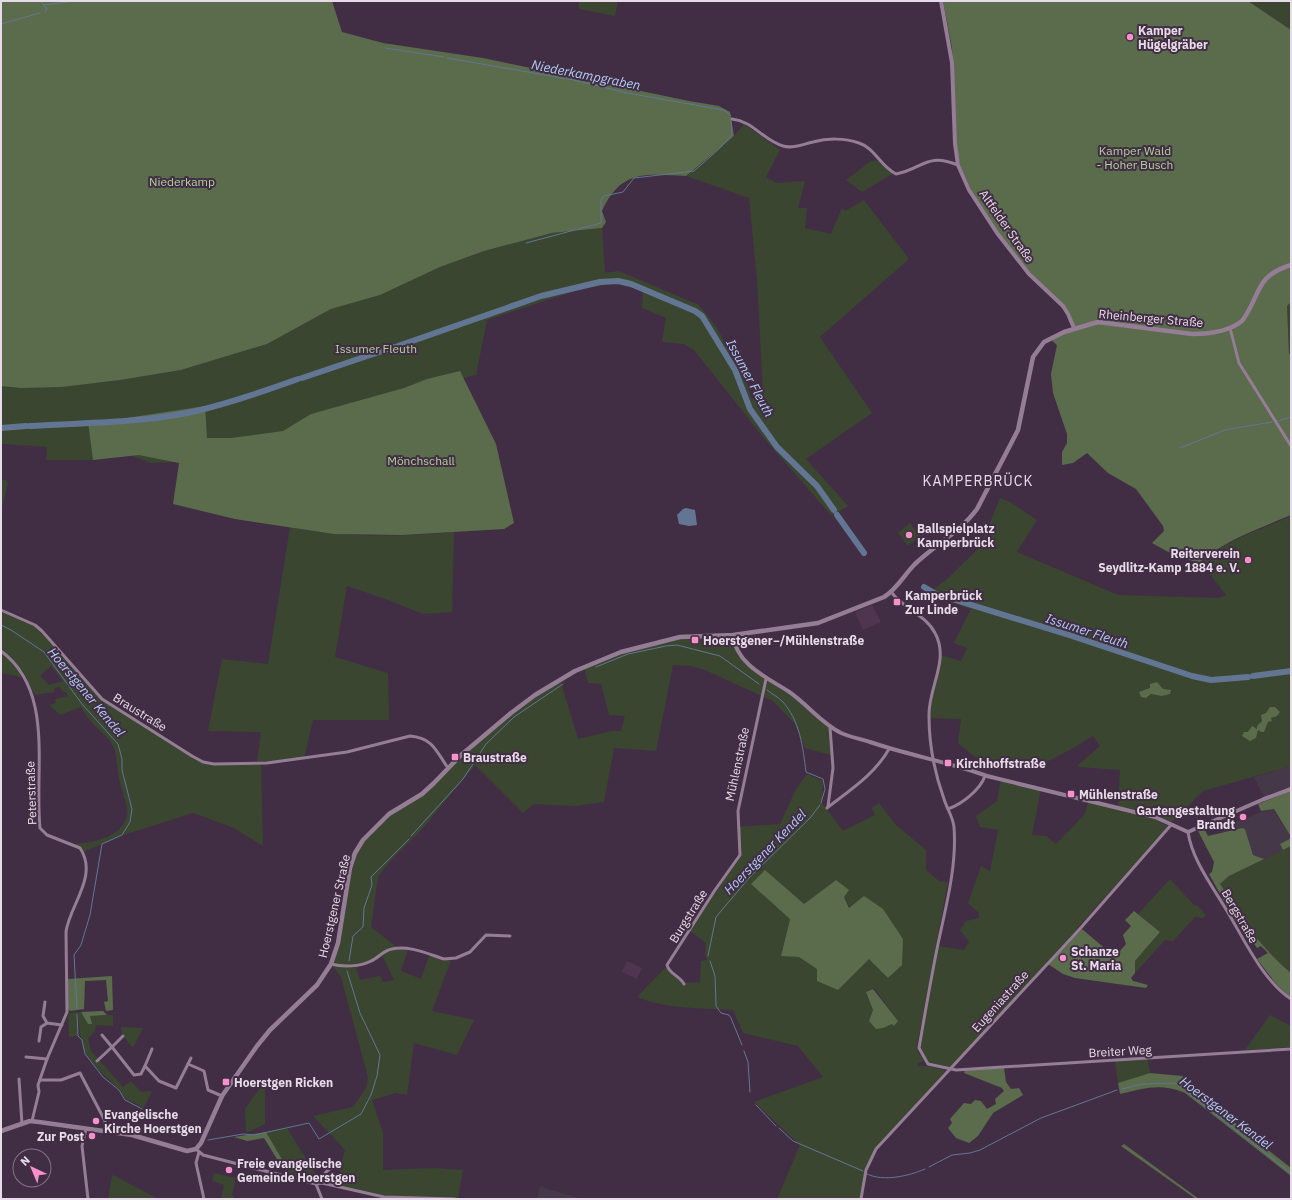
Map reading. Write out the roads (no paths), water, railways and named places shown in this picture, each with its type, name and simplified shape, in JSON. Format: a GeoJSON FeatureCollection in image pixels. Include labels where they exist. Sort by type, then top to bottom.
{"type":"FeatureCollection","features":[{"type":"Feature","properties":{"kind":"main road","name":"Rheinberger Straße"},"geometry":{"type":"LineString","coordinates":[[1074,328],[1098,322],[1205,334],[1230,328],[1246,316],[1260,284],[1269,274],[1291,265]]}},
{"type":"Feature","properties":{"kind":"main road","name":"Hoerstgener Straße"},"geometry":{"type":"LineString","coordinates":[[198,1151],[222,1096],[263,1038],[317,985],[331,964],[338,943],[350,868],[359,846],[372,829],[385,817],[422,794],[448,768],[511,713],[535,695],[575,671],[621,652],[680,637],[733,635],[818,623],[879,600],[892,593],[915,565],[969,519],[977,509],[1018,430],[1033,357],[1044,342],[1074,328]]}},
{"type":"Feature","properties":{"kind":"main road"},"geometry":{"type":"LineString","coordinates":[[1,1131],[32,1121],[138,1137],[187,1151],[198,1151]]}},
{"type":"Feature","properties":{"kind":"street","name":"Altfelder Straße"},"geometry":{"type":"LineString","coordinates":[[940,1],[952,63],[955,144],[958,165],[969,190],[997,233],[1029,274],[1063,306],[1074,328]]}},
{"type":"Feature","properties":{"kind":"street"},"geometry":{"type":"LineString","coordinates":[[732,119],[741,120],[774,142],[787,147],[821,140],[836,139],[859,143],[869,148],[884,166],[896,174],[928,161],[938,159],[958,165]]}},
{"type":"Feature","properties":{"kind":"street"},"geometry":{"type":"LineString","coordinates":[[1230,328],[1239,363],[1291,446]]}},
{"type":"Feature","properties":{"kind":"street"},"geometry":{"type":"LineString","coordinates":[[892,593],[898,601],[923,618],[930,626],[939,643],[940,660],[929,706],[934,761],[944,800],[953,822],[954,840],[950,883],[919,1048],[928,1064],[950,1069]]}},
{"type":"Feature","properties":{"kind":"street","name":"Braustraße"},"geometry":{"type":"LineString","coordinates":[[1,610],[31,623],[42,631],[102,699],[203,762],[232,765],[298,760],[328,753],[347,752],[410,736],[421,737],[429,742],[448,768]]}},
{"type":"Feature","properties":{"kind":"street"},"geometry":{"type":"LineString","coordinates":[[733,635],[736,649],[744,659],[766,679],[788,692],[841,733],[889,749],[966,769],[985,776],[1155,817],[1188,832],[1291,789]]}},
{"type":"Feature","properties":{"kind":"street","name":"Peterstraße"},"geometry":{"type":"LineString","coordinates":[[1,651],[19,667],[32,692],[35,702],[40,828],[47,835],[76,846],[83,853],[84,858],[83,890],[67,927],[67,1012],[62,1025]]}},
{"type":"Feature","properties":{"kind":"street","name":"Mühlenstraße"},"geometry":{"type":"LineString","coordinates":[[740,855],[738,811],[766,679]]}},
{"type":"Feature","properties":{"kind":"street"},"geometry":{"type":"LineString","coordinates":[[830,726],[833,768],[828,807],[854,788],[885,756],[889,749]]}},
{"type":"Feature","properties":{"kind":"street"},"geometry":{"type":"LineString","coordinates":[[948,809],[973,793],[985,776]]}},
{"type":"Feature","properties":{"kind":"street","name":"Eugeniastraße"},"geometry":{"type":"LineString","coordinates":[[861,1199],[866,1170],[876,1149],[1078,931],[1172,825]]}},
{"type":"Feature","properties":{"kind":"street","name":"Bergstraße"},"geometry":{"type":"LineString","coordinates":[[1188,832],[1192,848],[1205,873],[1257,962],[1284,994],[1291,999]]}},
{"type":"Feature","properties":{"kind":"street","name":"Burgstraße"},"geometry":{"type":"LineString","coordinates":[[684,984],[681,979],[668,970],[666,965],[715,890],[740,855]]}},
{"type":"Feature","properties":{"kind":"street"},"geometry":{"type":"LineString","coordinates":[[331,964],[361,964],[370,962],[390,949],[398,948],[406,948],[444,959],[450,959],[470,952],[486,935],[510,936]]}},
{"type":"Feature","properties":{"kind":"street"},"geometry":{"type":"LineString","coordinates":[[44,1002],[43,1016],[47,1023]]}},
{"type":"Feature","properties":{"kind":"street"},"geometry":{"type":"LineString","coordinates":[[32,1121],[40,1080],[47,1059],[62,1025],[47,1023],[41,1027],[39,1041]]}},
{"type":"Feature","properties":{"kind":"street"},"geometry":{"type":"LineString","coordinates":[[102,1035],[134,1075],[141,1074],[152,1049]]}},
{"type":"Feature","properties":{"kind":"street"},"geometry":{"type":"LineString","coordinates":[[97,1061],[123,1036]]}},
{"type":"Feature","properties":{"kind":"street","name":"Breiter Weg"},"geometry":{"type":"LineString","coordinates":[[950,1069],[1291,1049]]}},
{"type":"Feature","properties":{"kind":"street"},"geometry":{"type":"LineString","coordinates":[[26,1057],[47,1059]]}},
{"type":"Feature","properties":{"kind":"street"},"geometry":{"type":"LineString","coordinates":[[145,1066],[159,1080],[176,1088],[191,1058]]}},
{"type":"Feature","properties":{"kind":"street"},"geometry":{"type":"LineString","coordinates":[[188,1064],[204,1071],[208,1090],[222,1096]]}},
{"type":"Feature","properties":{"kind":"street"},"geometry":{"type":"LineString","coordinates":[[40,1080],[61,1080],[80,1073],[105,1121],[106,1132]]}},
{"type":"Feature","properties":{"kind":"street"},"geometry":{"type":"LineString","coordinates":[[19,1079],[22,1124]]}},
{"type":"Feature","properties":{"kind":"street"},"geometry":{"type":"LineString","coordinates":[[86,1129],[82,1146],[88,1199]]}},
{"type":"Feature","properties":{"kind":"street"},"geometry":{"type":"LineString","coordinates":[[204,1199],[196,1163],[198,1151],[212,1157],[316,1184],[322,1183],[384,1197],[455,1199]]}},
{"type":"Feature","properties":{"kind":"street"},"geometry":{"type":"LineString","coordinates":[[316,1184],[327,1171],[339,1162]]}},
{"type":"Feature","properties":{"kind":"street"},"geometry":{"type":"LineString","coordinates":[[316,1184],[322,1199]]}},
{"type":"Feature","properties":{"kind":"water"},"geometry":{"type":"Polygon","coordinates":[[[686,508],[695,510],[697,525],[689,526],[679,524],[677,515],[686,508]]]}},
{"type":"Feature","properties":{"kind":"waterway"},"geometry":{"type":"LineString","coordinates":[[41,1],[47,9],[45,12]]}},
{"type":"Feature","properties":{"kind":"waterway"},"geometry":{"type":"LineString","coordinates":[[44,5],[76,1]]}},
{"type":"Feature","properties":{"kind":"waterway"},"geometry":{"type":"LineString","coordinates":[[1,24],[40,13]]}},
{"type":"Feature","properties":{"kind":"waterway","name":"Niederkampgraben"},"geometry":{"type":"LineString","coordinates":[[385,48],[444,57]]}},
{"type":"Feature","properties":{"kind":"waterway","name":"Niederkampgraben"},"geometry":{"type":"LineString","coordinates":[[447,58],[574,80],[627,93],[723,110],[731,116]]}},
{"type":"Feature","properties":{"kind":"waterway"},"geometry":{"type":"LineString","coordinates":[[526,243],[601,223],[601,200],[604,196],[623,192],[634,178],[694,171],[732,135],[731,121]]}},
{"type":"Feature","properties":{"kind":"waterway","name":"Issumer Fleuth"},"geometry":{"type":"LineString","coordinates":[[398,346],[541,296],[600,282],[618,281],[631,284],[695,311],[702,316],[735,370],[750,409],[777,447],[817,486],[834,510]]}},
{"type":"Feature","properties":{"kind":"waterway","name":"Issumer Fleuth"},"geometry":{"type":"LineString","coordinates":[[302,378],[394,347]]}},
{"type":"Feature","properties":{"kind":"waterway","name":"Issumer Fleuth"},"geometry":{"type":"LineString","coordinates":[[30,426],[129,421],[187,413],[229,402],[298,379]]}},
{"type":"Feature","properties":{"kind":"waterway"},"geometry":{"type":"LineString","coordinates":[[1278,421],[1291,417]]}},
{"type":"Feature","properties":{"kind":"waterway"},"geometry":{"type":"LineString","coordinates":[[1180,448],[1225,430],[1272,422]]}},
{"type":"Feature","properties":{"kind":"waterway","name":"Issumer Fleuth"},"geometry":{"type":"LineString","coordinates":[[1,428],[26,426]]}},
{"type":"Feature","properties":{"kind":"waterway","name":"Issumer Fleuth"},"geometry":{"type":"LineString","coordinates":[[837,515],[864,553]]}},
{"type":"Feature","properties":{"kind":"waterway","name":"Issumer Fleuth"},"geometry":{"type":"LineString","coordinates":[[924,587],[936,594],[1069,635],[1192,676],[1211,680],[1248,677]]}},
{"type":"Feature","properties":{"kind":"waterway","name":"Hoerstgener Kendel"},"geometry":{"type":"LineString","coordinates":[[1,625],[44,652],[82,704],[118,744],[122,759],[122,770],[132,809],[130,822],[122,835],[102,844],[90,915],[81,945],[74,955],[77,1009]]}},
{"type":"Feature","properties":{"kind":"waterway","name":"Hoerstgener Kendel"},"geometry":{"type":"LineString","coordinates":[[596,667],[628,654],[677,645],[720,656],[759,684]]}},
{"type":"Feature","properties":{"kind":"waterway","name":"Issumer Fleuth"},"geometry":{"type":"LineString","coordinates":[[1253,676],[1291,671]]}},
{"type":"Feature","properties":{"kind":"waterway","name":"Hoerstgener Kendel"},"geometry":{"type":"LineString","coordinates":[[411,836],[463,779],[486,744],[514,717],[563,684]]}},
{"type":"Feature","properties":{"kind":"waterway","name":"Hoerstgener Kendel"},"geometry":{"type":"LineString","coordinates":[[767,690],[782,701],[797,725],[804,753],[806,772],[823,779],[825,789],[821,803]]}},
{"type":"Feature","properties":{"kind":"waterway","name":"Hoerstgener Kendel"},"geometry":{"type":"LineString","coordinates":[[708,956],[716,917],[749,878],[810,818],[820,805]]}},
{"type":"Feature","properties":{"kind":"waterway","name":"Hoerstgener Kendel"},"geometry":{"type":"LineString","coordinates":[[349,961],[353,936],[363,927],[364,908],[372,885],[371,877],[409,839]]}},
{"type":"Feature","properties":{"kind":"waterway","name":"Hoerstgener Kendel"},"geometry":{"type":"LineString","coordinates":[[710,961],[715,976],[716,1006],[721,1013],[729,1015],[742,1045]]}},
{"type":"Feature","properties":{"kind":"waterway","name":"Hoerstgener Kendel"},"geometry":{"type":"LineString","coordinates":[[208,1140],[243,1134],[254,1135],[309,1123],[319,1139],[361,1114],[371,1095],[377,1076],[380,1055],[360,1013],[347,971]]}},
{"type":"Feature","properties":{"kind":"waterway","name":"Hoerstgener Kendel"},"geometry":{"type":"LineString","coordinates":[[77,1014],[78,1036],[82,1040],[85,1054],[103,1077],[119,1090],[125,1100],[142,1109]]}},
{"type":"Feature","properties":{"kind":"waterway","name":"Hoerstgener Kendel"},"geometry":{"type":"LineString","coordinates":[[744,1051],[748,1062],[750,1092]]}},
{"type":"Feature","properties":{"kind":"waterway","name":"Hoerstgener Kendel"},"geometry":{"type":"LineString","coordinates":[[1122,1089],[1142,1084],[1176,1083],[1291,1173]]}},
{"type":"Feature","properties":{"kind":"waterway","name":"Hoerstgener Kendel"},"geometry":{"type":"LineString","coordinates":[[929,1167],[952,1155],[980,1150],[1041,1118],[1117,1090]]}},
{"type":"Feature","properties":{"kind":"waterway","name":"Hoerstgener Kendel"},"geometry":{"type":"LineString","coordinates":[[756,1105],[776,1126]]}},
{"type":"Feature","properties":{"kind":"waterway","name":"Hoerstgener Kendel"},"geometry":{"type":"LineString","coordinates":[[779,1128],[793,1141],[863,1171]]}},
{"type":"Feature","properties":{"kind":"waterway","name":"Hoerstgener Kendel"},"geometry":{"type":"LineString","coordinates":[[867,1174],[881,1178],[888,1178],[911,1174],[925,1169]]}},
{"type":"Feature","properties":{"kind":"place","name":"Kamper Hügelgräber"},"geometry":{"type":"Point","coordinates":[1130,37]}},
{"type":"Feature","properties":{"kind":"place","name":"Ballspielplatz Kamperbrück"},"geometry":{"type":"Point","coordinates":[909,535]}},
{"type":"Feature","properties":{"kind":"place","name":"Reiterverein Seydlitz-Kamp 1884 e. V."},"geometry":{"type":"Point","coordinates":[1248,560]}},
{"type":"Feature","properties":{"kind":"place","name":"Kamperbrück Zur Linde"},"geometry":{"type":"Point","coordinates":[897,602]}},
{"type":"Feature","properties":{"kind":"place","name":"Hoerstgener−/Mühlenstraße"},"geometry":{"type":"Point","coordinates":[695,640]}},
{"type":"Feature","properties":{"kind":"place","name":"Braustraße"},"geometry":{"type":"Point","coordinates":[455,757]}},
{"type":"Feature","properties":{"kind":"place","name":"Kirchhoffstraße"},"geometry":{"type":"Point","coordinates":[948,763]}},
{"type":"Feature","properties":{"kind":"place","name":"Mühlenstraße"},"geometry":{"type":"Point","coordinates":[1071,794]}},
{"type":"Feature","properties":{"kind":"place","name":"Gartengestaltung Brandt"},"geometry":{"type":"Point","coordinates":[1243,817]}},
{"type":"Feature","properties":{"kind":"place","name":"Schanze St. Maria"},"geometry":{"type":"Point","coordinates":[1063,958]}},
{"type":"Feature","properties":{"kind":"place","name":"Hoerstgen Ricken"},"geometry":{"type":"Point","coordinates":[226,1082]}},
{"type":"Feature","properties":{"kind":"place","name":"Evangelische Kirche Hoerstgen"},"geometry":{"type":"Point","coordinates":[96,1121]}},
{"type":"Feature","properties":{"kind":"place","name":"Zur Post"},"geometry":{"type":"Point","coordinates":[92,1136]}},
{"type":"Feature","properties":{"kind":"place","name":"Freie evangelische Gemeinde Hoerstgen"},"geometry":{"type":"Point","coordinates":[229,1170]}},
{"type":"Feature","properties":{"kind":"district","name":"KAMPERBRÜCK"},"geometry":{"type":"Point","coordinates":[978,481]}},
{"type":"Feature","properties":{"kind":"park label","name":"Kamper Wald - Hoher Busch"},"geometry":{"type":"Point","coordinates":[1135,157]}},
{"type":"Feature","properties":{"kind":"park label","name":"Niederkamp"},"geometry":{"type":"Point","coordinates":[182,181]}},
{"type":"Feature","properties":{"kind":"park label","name":"Mönchschall"},"geometry":{"type":"Point","coordinates":[421,460]}}]}
